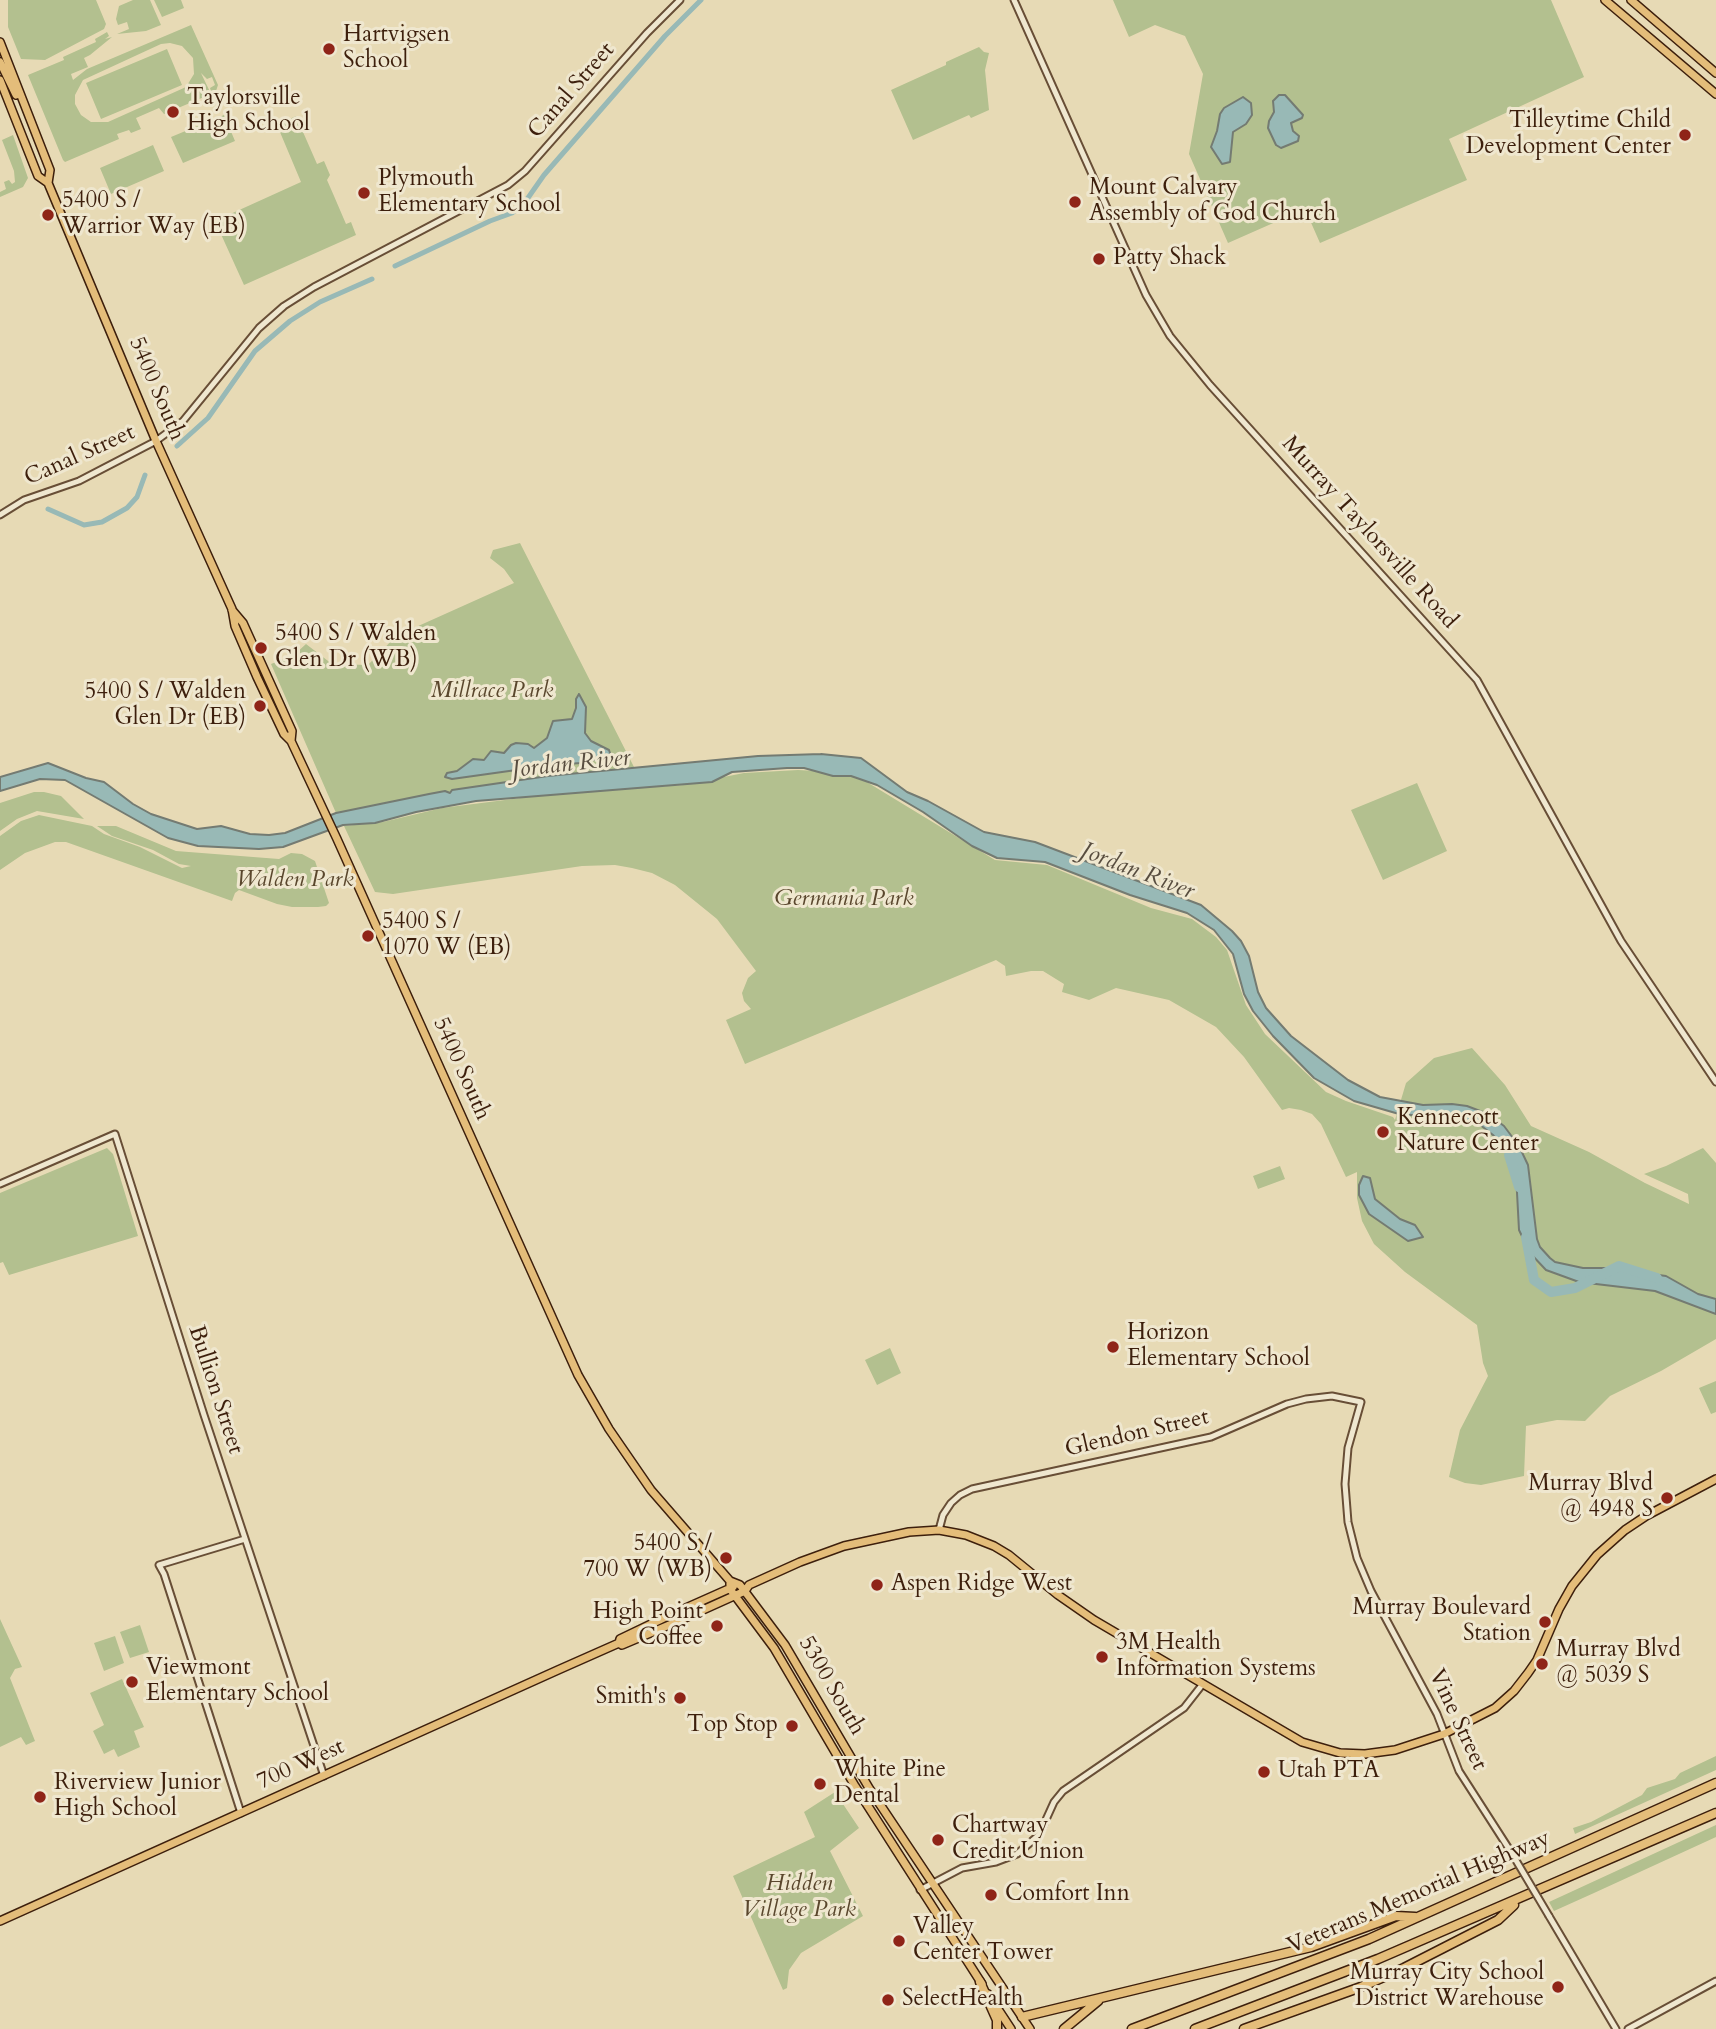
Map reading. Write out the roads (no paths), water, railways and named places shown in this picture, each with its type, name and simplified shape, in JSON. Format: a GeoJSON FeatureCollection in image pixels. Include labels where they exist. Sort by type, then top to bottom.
{"type":"FeatureCollection","features":[{"type":"Feature","properties":{"kind":"highway","name":"Veterans Memorial Highway"},"geometry":{"type":"LineString","coordinates":[[1132,2029],[1344,1949],[1716,1783]]}},
{"type":"Feature","properties":{"kind":"highway","name":"Veterans Memorial Highway"},"geometry":{"type":"LineString","coordinates":[[1195,2029],[1378,1959],[1716,1813]]}},
{"type":"Feature","properties":{"kind":"highway"},"geometry":{"type":"LineString","coordinates":[[1244,2029],[1361,1987],[1404,1968],[1498,1920],[1519,1900]]}},
{"type":"Feature","properties":{"kind":"highway"},"geometry":{"type":"LineString","coordinates":[[1022,2017],[1311,1947],[1396,1916],[1418,1917]]}},
{"type":"Feature","properties":{"kind":"highway"},"geometry":{"type":"LineString","coordinates":[[981,1982],[997,2020],[997,2029]]}},
{"type":"Feature","properties":{"kind":"highway"},"geometry":{"type":"LineString","coordinates":[[1064,2029],[1080,2013],[1103,1998]]}},
{"type":"Feature","properties":{"kind":"main road"},"geometry":{"type":"LineString","coordinates":[[1605,0],[1716,94]]}},
{"type":"Feature","properties":{"kind":"main road"},"geometry":{"type":"LineString","coordinates":[[1631,0],[1716,73]]}},
{"type":"Feature","properties":{"kind":"main road","name":"5400 South"},"geometry":{"type":"LineString","coordinates":[[0,42],[50,170],[48,183],[156,441],[232,609],[243,623],[292,731],[291,741]]}},
{"type":"Feature","properties":{"kind":"main road"},"geometry":{"type":"LineString","coordinates":[[0,62],[26,111]]}},
{"type":"Feature","properties":{"kind":"main road","name":"5400 South"},"geometry":{"type":"LineString","coordinates":[[0,80],[37,176],[48,183]]}},
{"type":"Feature","properties":{"kind":"main road","name":"5400 South"},"geometry":{"type":"LineString","coordinates":[[232,609],[235,626],[257,677],[284,734],[291,741],[337,839],[564,1345],[598,1411]]}},
{"type":"Feature","properties":{"kind":"main road","name":"5300 South"},"geometry":{"type":"LineString","coordinates":[[598,1411],[651,1490],[732,1588],[783,1661],[846,1771],[1011,2029]]}},
{"type":"Feature","properties":{"kind":"main road","name":"700 West"},"geometry":{"type":"LineString","coordinates":[[0,1921],[619,1643],[641,1637],[732,1588],[745,1587],[821,1553],[893,1535],[939,1530],[980,1540],[1002,1550],[1076,1609],[1286,1734],[1329,1751],[1353,1754],[1379,1753],[1407,1747],[1444,1734],[1495,1708],[1520,1684],[1537,1660],[1572,1586],[1611,1541],[1646,1516],[1716,1479]]}},
{"type":"Feature","properties":{"kind":"main road","name":"5300 South"},"geometry":{"type":"LineString","coordinates":[[732,1588],[745,1587],[785,1645],[869,1788],[1030,2029]]}},
{"type":"Feature","properties":{"kind":"street","name":"Canal Street"},"geometry":{"type":"LineString","coordinates":[[0,515],[24,500],[79,481],[156,441],[183,421],[259,328],[284,306],[314,287],[466,209],[516,178],[680,0]]}},
{"type":"Feature","properties":{"kind":"street","name":"Murray Taylorsville Road"},"geometry":{"type":"LineString","coordinates":[[1014,0],[1146,295],[1170,336],[1210,385],[1477,680],[1621,941],[1716,1082]]}},
{"type":"Feature","properties":{"kind":"street","name":"Bullion Street"},"geometry":{"type":"LineString","coordinates":[[0,1184],[115,1134],[324,1776]]}},
{"type":"Feature","properties":{"kind":"street","name":"Glendon Street"},"geometry":{"type":"LineString","coordinates":[[939,1530],[943,1515],[951,1503],[972,1489],[1211,1437],[1287,1404],[1306,1399],[1332,1396],[1361,1402]]}},
{"type":"Feature","properties":{"kind":"street","name":"Vine Street"},"geometry":{"type":"LineString","coordinates":[[1361,1402],[1350,1439],[1346,1466],[1346,1505],[1351,1537],[1365,1578],[1432,1706],[1466,1784],[1511,1852],[1616,2029]]}},
{"type":"Feature","properties":{"kind":"street"},"geometry":{"type":"LineString","coordinates":[[241,1813],[159,1565],[245,1539]]}},
{"type":"Feature","properties":{"kind":"street"},"geometry":{"type":"LineString","coordinates":[[920,1890],[962,1868],[996,1863],[1017,1854],[1039,1835],[1054,1802],[1063,1791],[1184,1708],[1202,1685]]}},
{"type":"Feature","properties":{"kind":"street"},"geometry":{"type":"LineString","coordinates":[[1628,2029],[1716,1981]]}},
{"type":"Feature","properties":{"kind":"water"},"geometry":{"type":"Polygon","coordinates":[[[1279,95],[1285,95],[1303,115],[1291,123],[1293,131],[1299,136],[1298,141],[1281,148],[1276,145],[1268,128],[1274,112],[1273,101],[1279,95]]]}},
{"type":"Feature","properties":{"kind":"water"},"geometry":{"type":"Polygon","coordinates":[[[1243,97],[1251,103],[1252,115],[1246,124],[1233,132],[1230,162],[1222,164],[1211,147],[1220,114],[1224,108],[1243,97]]]}},
{"type":"Feature","properties":{"kind":"water"},"geometry":{"type":"Polygon","coordinates":[[[579,694],[586,707],[585,733],[591,741],[609,750],[611,756],[581,763],[452,779],[445,777],[447,773],[457,771],[473,759],[484,760],[491,751],[504,753],[516,743],[528,744],[534,748],[547,738],[553,721],[572,719],[579,694]]]}},
{"type":"Feature","properties":{"kind":"water"},"geometry":{"type":"Polygon","coordinates":[[[821,754],[861,758],[907,792],[984,832],[1035,842],[1201,905],[1241,941],[1249,956],[1258,992],[1266,1008],[1291,1036],[1348,1080],[1380,1097],[1423,1105],[1467,1106],[1488,1114],[1504,1126],[1519,1146],[1528,1165],[1540,1247],[1555,1262],[1583,1268],[1608,1268],[1666,1276],[1698,1294],[1716,1299],[1716,1314],[1655,1291],[1579,1282],[1546,1270],[1530,1253],[1519,1230],[1516,1174],[1506,1150],[1493,1135],[1479,1124],[1461,1119],[1399,1114],[1354,1101],[1314,1078],[1253,1011],[1244,994],[1233,954],[1214,930],[1187,913],[1130,895],[1045,862],[997,858],[972,846],[923,812],[877,785],[851,776],[833,776],[804,768],[787,768],[732,772],[712,782],[476,801],[375,823],[343,825],[283,847],[259,849],[198,846],[168,838],[65,780],[40,779],[0,791],[0,777],[48,763],[104,782],[151,814],[197,829],[221,826],[250,834],[269,835],[285,833],[336,813],[445,791],[450,793],[452,790],[548,776],[758,756],[821,754]]]}},
{"type":"Feature","properties":{"kind":"water"},"geometry":{"type":"Polygon","coordinates":[[[1363,1176],[1370,1178],[1375,1199],[1400,1219],[1415,1225],[1423,1237],[1408,1241],[1369,1214],[1359,1195],[1363,1176]]]}},
{"type":"Feature","properties":{"kind":"waterway"},"geometry":{"type":"LineString","coordinates":[[395,266],[512,213],[523,205],[544,175],[665,36],[701,0]]}},
{"type":"Feature","properties":{"kind":"waterway"},"geometry":{"type":"LineString","coordinates":[[177,446],[208,418],[255,351],[290,321],[320,302],[372,279]]}},
{"type":"Feature","properties":{"kind":"waterway"},"geometry":{"type":"LineString","coordinates":[[48,509],[84,525],[102,522],[127,508],[137,497],[145,475]]}},
{"type":"Feature","properties":{"kind":"waterway","name":"Jordan River"},"geometry":{"type":"LineString","coordinates":[[1509,1155],[1519,1187]]}},
{"type":"Feature","properties":{"kind":"waterway","name":"Jordan River"},"geometry":{"type":"LineString","coordinates":[[1526,1237],[1534,1280],[1551,1292],[1575,1288],[1619,1266],[1657,1278]]}},
{"type":"Feature","properties":{"kind":"place","name":"Hartvigsen School"},"geometry":{"type":"Point","coordinates":[329,49]}},
{"type":"Feature","properties":{"kind":"place","name":"Taylorsville High School"},"geometry":{"type":"Point","coordinates":[173,112]}},
{"type":"Feature","properties":{"kind":"place","name":"Tilleytime Child Development Center"},"geometry":{"type":"Point","coordinates":[1685,135]}},
{"type":"Feature","properties":{"kind":"place","name":"Plymouth Elementary School"},"geometry":{"type":"Point","coordinates":[364,193]}},
{"type":"Feature","properties":{"kind":"place","name":"Mount Calvary Assembly of God Church"},"geometry":{"type":"Point","coordinates":[1075,202]}},
{"type":"Feature","properties":{"kind":"place","name":"5400 S / Warrior Way (EB)"},"geometry":{"type":"Point","coordinates":[48,215]}},
{"type":"Feature","properties":{"kind":"place","name":"Patty Shack"},"geometry":{"type":"Point","coordinates":[1099,259]}},
{"type":"Feature","properties":{"kind":"place","name":"5400 S / Walden Glen Dr (WB)"},"geometry":{"type":"Point","coordinates":[261,648]}},
{"type":"Feature","properties":{"kind":"place","name":"5400 S / Walden Glen Dr (EB)"},"geometry":{"type":"Point","coordinates":[260,706]}},
{"type":"Feature","properties":{"kind":"place","name":"5400 S / 1070 W (EB)"},"geometry":{"type":"Point","coordinates":[368,936]}},
{"type":"Feature","properties":{"kind":"place","name":"Kennecott Nature Center"},"geometry":{"type":"Point","coordinates":[1383,1132]}},
{"type":"Feature","properties":{"kind":"place","name":"Horizon Elementary School"},"geometry":{"type":"Point","coordinates":[1113,1347]}},
{"type":"Feature","properties":{"kind":"place","name":"Murray Blvd @ 4948 S"},"geometry":{"type":"Point","coordinates":[1667,1498]}},
{"type":"Feature","properties":{"kind":"place","name":"5400 S / 700 W (WB)"},"geometry":{"type":"Point","coordinates":[726,1558]}},
{"type":"Feature","properties":{"kind":"place","name":"Aspen Ridge West"},"geometry":{"type":"Point","coordinates":[877,1585]}},
{"type":"Feature","properties":{"kind":"place","name":"Murray Boulevard Station"},"geometry":{"type":"Point","coordinates":[1545,1622]}},
{"type":"Feature","properties":{"kind":"place","name":"High Point Coffee"},"geometry":{"type":"Point","coordinates":[717,1626]}},
{"type":"Feature","properties":{"kind":"place","name":"3M Health Information Systems"},"geometry":{"type":"Point","coordinates":[1102,1657]}},
{"type":"Feature","properties":{"kind":"place","name":"Murray Blvd @ 5039 S"},"geometry":{"type":"Point","coordinates":[1542,1664]}},
{"type":"Feature","properties":{"kind":"place","name":"Viewmont Elementary School"},"geometry":{"type":"Point","coordinates":[132,1682]}},
{"type":"Feature","properties":{"kind":"place","name":"Smith's"},"geometry":{"type":"Point","coordinates":[680,1698]}},
{"type":"Feature","properties":{"kind":"place","name":"Top Stop"},"geometry":{"type":"Point","coordinates":[792,1726]}},
{"type":"Feature","properties":{"kind":"place","name":"Utah PTA"},"geometry":{"type":"Point","coordinates":[1264,1772]}},
{"type":"Feature","properties":{"kind":"place","name":"White Pine Dental"},"geometry":{"type":"Point","coordinates":[820,1784]}},
{"type":"Feature","properties":{"kind":"place","name":"Riverview Junior High School"},"geometry":{"type":"Point","coordinates":[40,1797]}},
{"type":"Feature","properties":{"kind":"place","name":"Chartway Credit Union"},"geometry":{"type":"Point","coordinates":[938,1840]}},
{"type":"Feature","properties":{"kind":"place","name":"Comfort Inn"},"geometry":{"type":"Point","coordinates":[991,1895]}},
{"type":"Feature","properties":{"kind":"place","name":"Valley Center Tower"},"geometry":{"type":"Point","coordinates":[899,1941]}},
{"type":"Feature","properties":{"kind":"place","name":"Murray City School District Warehouse"},"geometry":{"type":"Point","coordinates":[1558,1987]}},
{"type":"Feature","properties":{"kind":"place","name":"SelectHealth"},"geometry":{"type":"Point","coordinates":[888,2000]}},
{"type":"Feature","properties":{"kind":"park label","name":"Millrace Park"},"geometry":{"type":"Point","coordinates":[492,692]}},
{"type":"Feature","properties":{"kind":"park label","name":"Walden Park"},"geometry":{"type":"Point","coordinates":[295,881]}},
{"type":"Feature","properties":{"kind":"park label","name":"Germania Park"},"geometry":{"type":"Point","coordinates":[844,900]}},
{"type":"Feature","properties":{"kind":"park label","name":"Hidden Village Park"},"geometry":{"type":"Point","coordinates":[799,1898]}}]}
